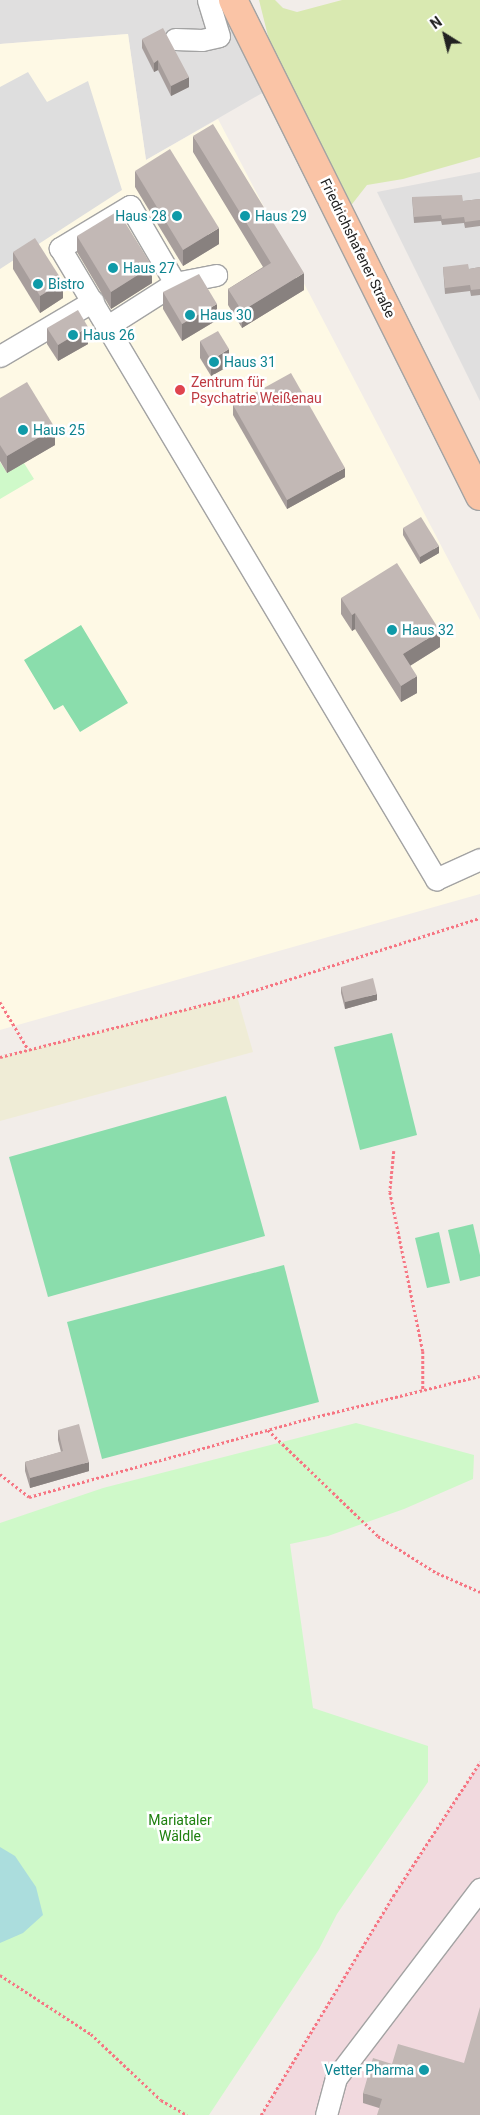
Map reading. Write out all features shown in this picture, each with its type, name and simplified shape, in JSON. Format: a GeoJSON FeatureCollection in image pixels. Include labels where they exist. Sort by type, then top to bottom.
{"type":"FeatureCollection","features":[{"type":"Feature","properties":{"kind":"main road","name":"Friedrichshafener Straße"},"geometry":{"type":"LineString","coordinates":[[233,0],[480,496]]}},
{"type":"Feature","properties":{"kind":"lane"},"geometry":{"type":"LineString","coordinates":[[175,39],[202,40],[219,36],[208,0]]}},
{"type":"Feature","properties":{"kind":"lane"},"geometry":{"type":"LineString","coordinates":[[175,283],[130,206],[60,248],[436,880],[480,859]]}},
{"type":"Feature","properties":{"kind":"lane"},"geometry":{"type":"LineString","coordinates":[[106,327],[175,283],[216,275]]}},
{"type":"Feature","properties":{"kind":"lane"},"geometry":{"type":"LineString","coordinates":[[0,356],[93,301]]}},
{"type":"Feature","properties":{"kind":"lane"},"geometry":{"type":"LineString","coordinates":[[326,2115],[336,2078],[480,1889]]}},
{"type":"Feature","properties":{"kind":"path"},"geometry":{"type":"LineString","coordinates":[[0,1057],[236,996],[480,918]]}},
{"type":"Feature","properties":{"kind":"path"},"geometry":{"type":"LineString","coordinates":[[0,1002],[28,1049]]}},
{"type":"Feature","properties":{"kind":"path"},"geometry":{"type":"LineString","coordinates":[[394,1150],[390,1192],[423,1351],[423,1391]]}},
{"type":"Feature","properties":{"kind":"path"},"geometry":{"type":"LineString","coordinates":[[0,1474],[29,1497],[268,1430],[480,1376]]}},
{"type":"Feature","properties":{"kind":"path"},"geometry":{"type":"LineString","coordinates":[[268,1430],[378,1536],[437,1573],[480,1592]]}},
{"type":"Feature","properties":{"kind":"path"},"geometry":{"type":"LineString","coordinates":[[261,2115],[388,1904],[480,1762]]}},
{"type":"Feature","properties":{"kind":"path"},"geometry":{"type":"LineString","coordinates":[[0,1975],[91,2034],[161,2100],[187,2115]]}},
{"type":"Feature","properties":{"kind":"shaded area"},"geometry":{"type":"Polygon","coordinates":[[[0,0],[218,0],[264,92],[146,160],[128,34],[0,44],[0,0]]]}},
{"type":"Feature","properties":{"kind":"shaded area","name":"Zentrum für Psychatrie Weißenau"},"geometry":{"type":"Polygon","coordinates":[[[128,34],[146,160],[218,119],[480,620],[480,894],[0,1030],[0,44],[128,34]]]}},
{"type":"Feature","properties":{"kind":"shaded area"},"geometry":{"type":"Polygon","coordinates":[[[28,72],[47,102],[88,81],[122,190],[0,269],[0,87],[28,72]]]}},
{"type":"Feature","properties":{"kind":"shaded area"},"geometry":{"type":"Polygon","coordinates":[[[480,172],[480,401],[377,192],[480,172]]]}},
{"type":"Feature","properties":{"kind":"shaded area"},"geometry":{"type":"Polygon","coordinates":[[[237,996],[253,1052],[0,1121],[0,1057],[237,996]]]}},
{"type":"Feature","properties":{"kind":"shaded area"},"geometry":{"type":"Polygon","coordinates":[[[480,1762],[480,2115],[261,2115],[393,1896],[480,1762]]]}},
{"type":"Feature","properties":{"kind":"green space"},"geometry":{"type":"Polygon","coordinates":[[[259,0],[275,0],[283,8],[297,12],[342,0],[480,0],[480,157],[403,179],[367,185],[349,208],[270,44],[259,0]]]}},
{"type":"Feature","properties":{"kind":"green space"},"geometry":{"type":"Polygon","coordinates":[[[0,462],[7,473],[24,463],[34,479],[0,499],[0,462]]]}},
{"type":"Feature","properties":{"kind":"green space"},"geometry":{"type":"Polygon","coordinates":[[[81,625],[128,703],[80,732],[63,705],[54,710],[24,660],[81,625]]]}},
{"type":"Feature","properties":{"kind":"green space"},"geometry":{"type":"Polygon","coordinates":[[[392,1033],[417,1135],[360,1150],[334,1047],[392,1033]]]}},
{"type":"Feature","properties":{"kind":"green space"},"geometry":{"type":"Polygon","coordinates":[[[226,1096],[265,1236],[48,1297],[9,1157],[226,1096]]]}},
{"type":"Feature","properties":{"kind":"green space"},"geometry":{"type":"Polygon","coordinates":[[[473,1224],[480,1255],[480,1276],[460,1281],[448,1230],[473,1224]]]}},
{"type":"Feature","properties":{"kind":"green space"},"geometry":{"type":"Polygon","coordinates":[[[439,1232],[450,1283],[427,1288],[415,1238],[439,1232]]]}},
{"type":"Feature","properties":{"kind":"green space"},"geometry":{"type":"Polygon","coordinates":[[[284,1265],[319,1402],[102,1459],[67,1322],[284,1265]]]}},
{"type":"Feature","properties":{"kind":"green space","name":"Mariataler Wäldle"},"geometry":{"type":"Polygon","coordinates":[[[356,1423],[474,1455],[473,1479],[404,1509],[328,1536],[290,1544],[313,1708],[428,1746],[428,1782],[337,1914],[319,1949],[209,2115],[0,2115],[0,1523],[103,1488],[356,1423]]]}},
{"type":"Feature","properties":{"kind":"water"},"geometry":{"type":"Polygon","coordinates":[[[0,1847],[15,1856],[36,1887],[43,1915],[23,1933],[0,1943],[0,1847]]]}},
{"type":"Feature","properties":{"kind":"building"},"geometry":{"type":"Polygon","coordinates":[[[163,28],[189,77],[171,86],[158,60],[154,63],[142,39],[163,28]]]}},
{"type":"Feature","properties":{"kind":"building"},"geometry":{"type":"Polygon","coordinates":[[[213,124],[304,273],[242,311],[228,289],[271,263],[193,136],[213,124]]]}},
{"type":"Feature","properties":{"kind":"building","name":"Haus 28"},"geometry":{"type":"Polygon","coordinates":[[[170,149],[219,228],[183,250],[135,171],[170,149]]]}},
{"type":"Feature","properties":{"kind":"building"},"geometry":{"type":"Polygon","coordinates":[[[462,195],[463,201],[480,199],[480,220],[465,222],[464,217],[442,219],[441,215],[414,217],[412,197],[462,195]]]}},
{"type":"Feature","properties":{"kind":"building","name":"Haus 27"},"geometry":{"type":"Polygon","coordinates":[[[118,211],[152,266],[111,292],[77,236],[118,211]]]}},
{"type":"Feature","properties":{"kind":"building"},"geometry":{"type":"Polygon","coordinates":[[[35,238],[63,282],[40,296],[13,252],[35,238]]]}},
{"type":"Feature","properties":{"kind":"building"},"geometry":{"type":"Polygon","coordinates":[[[468,264],[469,269],[480,267],[480,289],[471,290],[470,285],[445,288],[443,267],[468,264]]]}},
{"type":"Feature","properties":{"kind":"building"},"geometry":{"type":"Polygon","coordinates":[[[199,274],[217,304],[182,324],[163,292],[199,274]]]}},
{"type":"Feature","properties":{"kind":"building"},"geometry":{"type":"Polygon","coordinates":[[[78,310],[88,327],[58,345],[47,328],[78,310]]]}},
{"type":"Feature","properties":{"kind":"building"},"geometry":{"type":"Polygon","coordinates":[[[218,331],[229,349],[211,360],[200,341],[218,331]]]}},
{"type":"Feature","properties":{"kind":"building"},"geometry":{"type":"Polygon","coordinates":[[[291,373],[345,468],[287,500],[233,405],[291,373]]]}},
{"type":"Feature","properties":{"kind":"building","name":"Haus 25"},"geometry":{"type":"Polygon","coordinates":[[[27,382],[55,428],[7,456],[0,445],[0,398],[27,382]]]}},
{"type":"Feature","properties":{"kind":"building"},"geometry":{"type":"Polygon","coordinates":[[[421,517],[439,546],[420,557],[403,528],[421,517]]]}},
{"type":"Feature","properties":{"kind":"building","name":"Haus 32"},"geometry":{"type":"Polygon","coordinates":[[[397,563],[440,631],[403,654],[417,676],[401,686],[355,613],[352,615],[341,598],[397,563]]]}},
{"type":"Feature","properties":{"kind":"building"},"geometry":{"type":"Polygon","coordinates":[[[373,978],[377,994],[345,1002],[341,987],[373,978]]]}},
{"type":"Feature","properties":{"kind":"building"},"geometry":{"type":"Polygon","coordinates":[[[79,1424],[89,1462],[30,1478],[25,1462],[63,1451],[58,1430],[79,1424]]]}},
{"type":"Feature","properties":{"kind":"building","name":"Vetter Pharma"},"geometry":{"type":"Polygon","coordinates":[[[480,2007],[480,2115],[377,2115],[382,2099],[363,2093],[373,2058],[392,2064],[398,2044],[464,2063],[480,2007]]]}},
{"type":"Feature","properties":{"kind":"place","name":"Haus 28"},"geometry":{"type":"Point","coordinates":[177,216]}},
{"type":"Feature","properties":{"kind":"place","name":"Haus 29"},"geometry":{"type":"Point","coordinates":[245,216]}},
{"type":"Feature","properties":{"kind":"place","name":"Haus 27"},"geometry":{"type":"Point","coordinates":[113,268]}},
{"type":"Feature","properties":{"kind":"place","name":"Bistro"},"geometry":{"type":"Point","coordinates":[38,284]}},
{"type":"Feature","properties":{"kind":"place","name":"Haus 30"},"geometry":{"type":"Point","coordinates":[190,315]}},
{"type":"Feature","properties":{"kind":"place","name":"Haus 26"},"geometry":{"type":"Point","coordinates":[73,335]}},
{"type":"Feature","properties":{"kind":"place","name":"Haus 31"},"geometry":{"type":"Point","coordinates":[214,362]}},
{"type":"Feature","properties":{"kind":"place","name":"Zentrum für Psychatrie Weißenau"},"geometry":{"type":"Point","coordinates":[180,390]}},
{"type":"Feature","properties":{"kind":"place","name":"Haus 25"},"geometry":{"type":"Point","coordinates":[23,430]}},
{"type":"Feature","properties":{"kind":"place","name":"Haus 32"},"geometry":{"type":"Point","coordinates":[392,630]}},
{"type":"Feature","properties":{"kind":"place","name":"Vetter Pharma"},"geometry":{"type":"Point","coordinates":[424,2070]}}]}
